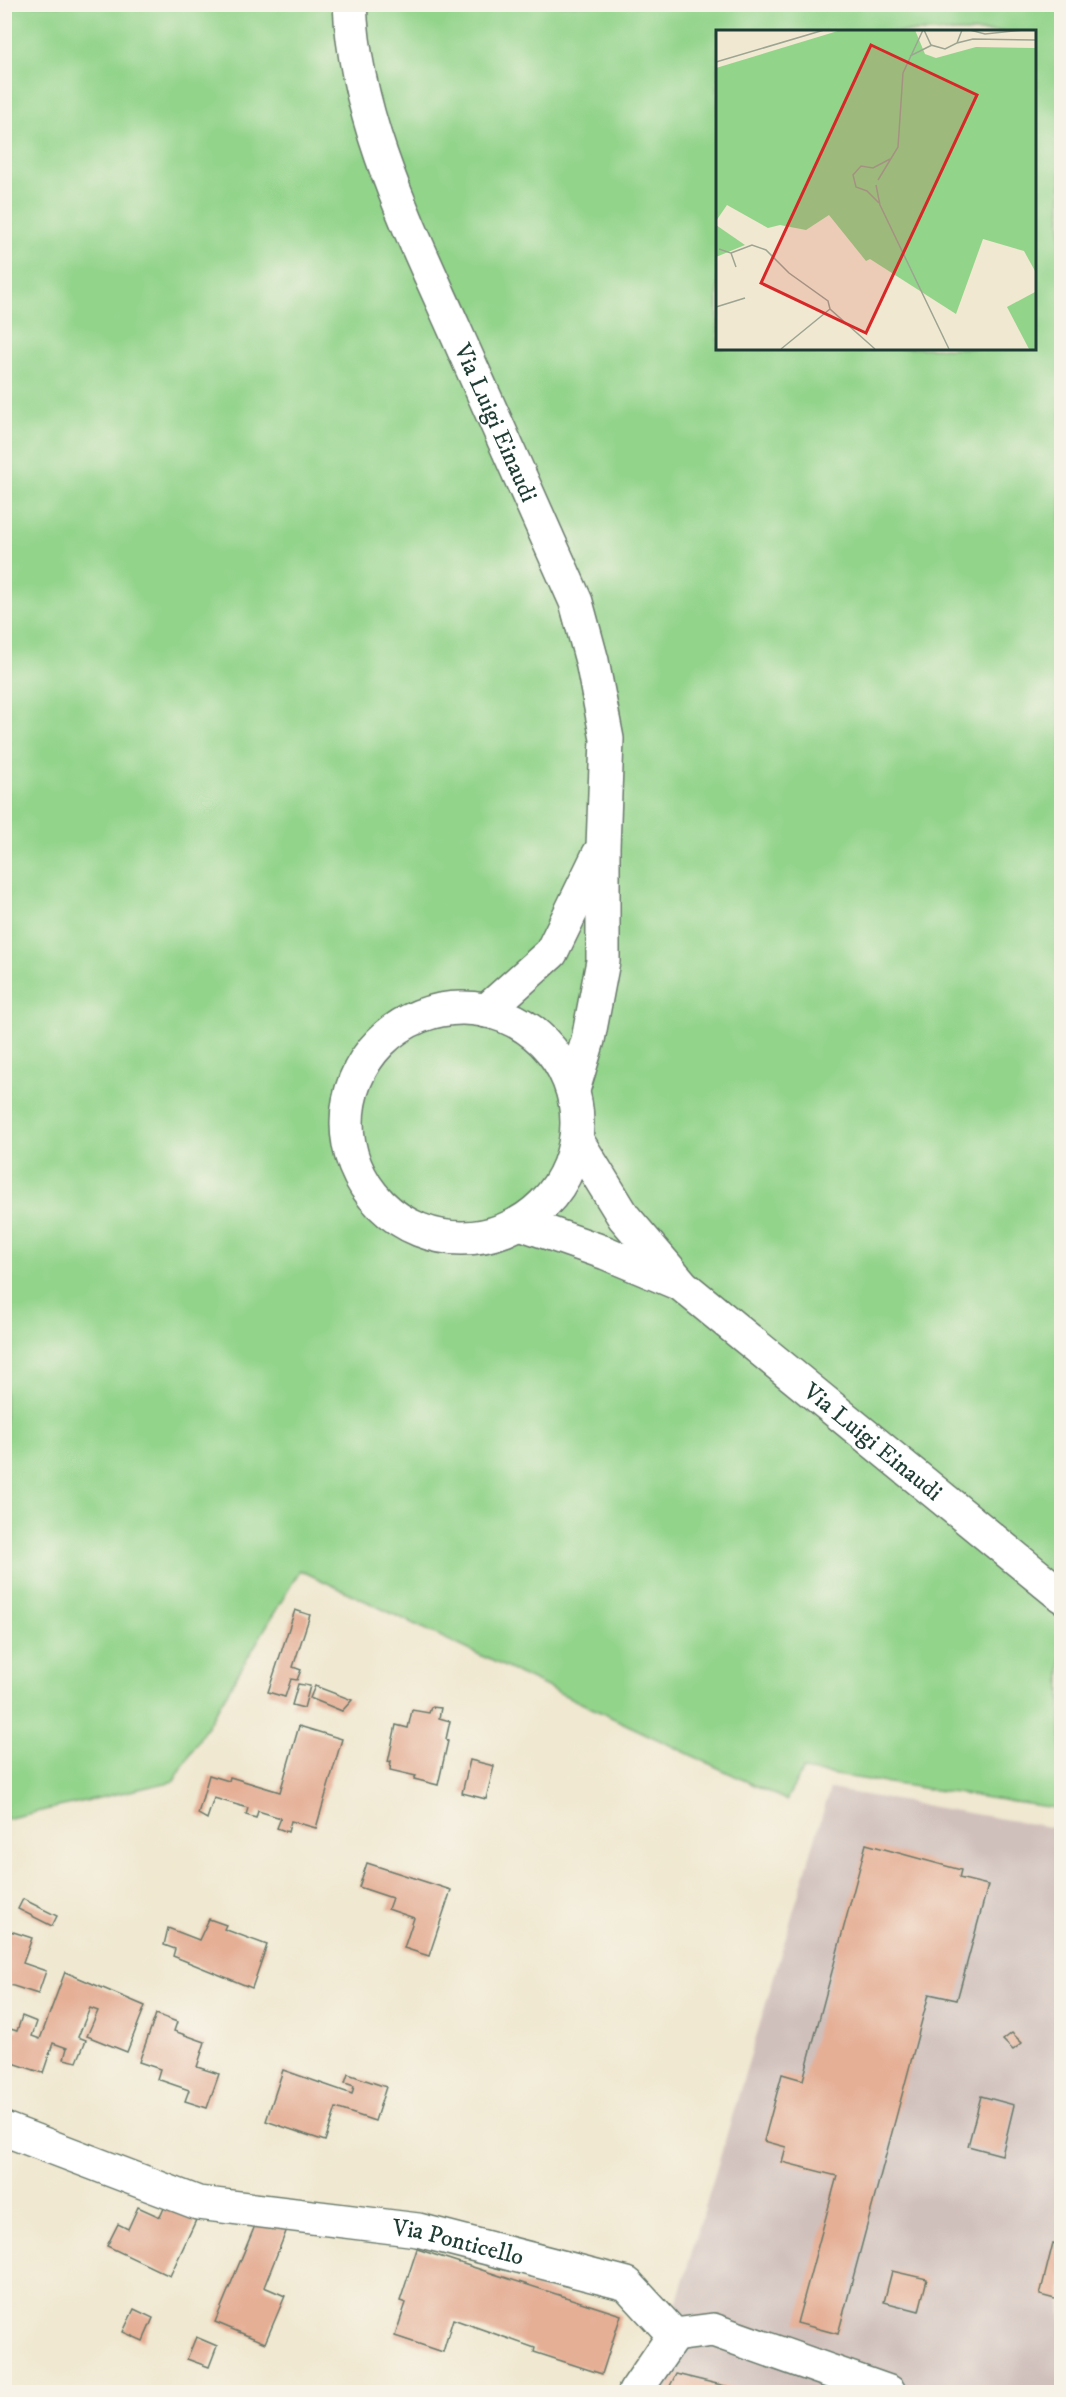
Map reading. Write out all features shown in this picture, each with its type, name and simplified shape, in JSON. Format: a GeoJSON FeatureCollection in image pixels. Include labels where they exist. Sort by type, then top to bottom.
{"type":"FeatureCollection","features":[{"type":"Feature","properties":{"kind":"street","name":"Via Luigi Einaudi"},"geometry":{"type":"LineString","coordinates":[[350,4],[351,26],[365,106],[400,207],[576,602],[592,661],[607,739],[603,847],[603,961],[588,1040],[573,1090]]}},
{"type":"Feature","properties":{"kind":"street"},"geometry":{"type":"LineString","coordinates":[[486,1011],[551,953],[603,847]]}},
{"type":"Feature","properties":{"kind":"street"},"geometry":{"type":"LineString","coordinates":[[453,1008],[486,1011],[509,1018],[537,1036],[549,1048],[563,1068],[573,1090],[577,1115],[572,1160],[552,1196],[520,1223],[497,1233],[472,1238],[447,1238],[423,1232],[400,1221],[380,1205],[364,1185],[353,1164],[347,1138],[346,1114],[357,1074],[381,1040],[416,1017],[453,1008]]}},
{"type":"Feature","properties":{"kind":"street"},"geometry":{"type":"LineString","coordinates":[[576,1139],[624,1217],[683,1286]]}},
{"type":"Feature","properties":{"kind":"street"},"geometry":{"type":"LineString","coordinates":[[520,1223],[606,1253],[683,1286]]}},
{"type":"Feature","properties":{"kind":"street","name":"Via Luigi Einaudi"},"geometry":{"type":"LineString","coordinates":[[683,1286],[1062,1596]]}},
{"type":"Feature","properties":{"kind":"street","name":"Via Ponticello"},"geometry":{"type":"LineString","coordinates":[[4,2128],[198,2203],[418,2230],[627,2284],[674,2336]]}},
{"type":"Feature","properties":{"kind":"street"},"geometry":{"type":"LineString","coordinates":[[635,2392],[674,2336],[713,2330],[889,2392]]}},
{"type":"Feature","properties":{"kind":"shaded area"},"geometry":{"type":"Polygon","coordinates":[[[830,1789],[1061,1829],[1061,2392],[650,2392],[830,1789]]]}},
{"type":"Feature","properties":{"kind":"green space"},"geometry":{"type":"Polygon","coordinates":[[[4,5],[1061,5],[1061,1809],[803,1770],[786,1800],[300,1570],[174,1781],[5,1819],[4,5]]]}},
{"type":"Feature","properties":{"kind":"building"},"geometry":{"type":"Polygon","coordinates":[[[295,1610],[310,1615],[293,1667],[301,1670],[297,1680],[291,1679],[285,1697],[268,1692],[295,1610]]]}},
{"type":"Feature","properties":{"kind":"building"},"geometry":{"type":"Polygon","coordinates":[[[298,1684],[310,1686],[304,1708],[292,1705],[298,1684]]]}},
{"type":"Feature","properties":{"kind":"building"},"geometry":{"type":"Polygon","coordinates":[[[315,1686],[352,1700],[342,1711],[310,1698],[315,1686]]]}},
{"type":"Feature","properties":{"kind":"building"},"geometry":{"type":"Polygon","coordinates":[[[431,1707],[441,1708],[439,1718],[450,1721],[438,1785],[414,1779],[416,1776],[390,1770],[391,1761],[388,1762],[396,1725],[408,1728],[412,1710],[429,1713],[431,1707]]]}},
{"type":"Feature","properties":{"kind":"building"},"geometry":{"type":"Polygon","coordinates":[[[299,1726],[342,1739],[316,1828],[291,1821],[288,1832],[277,1828],[281,1818],[258,1811],[256,1818],[246,1815],[248,1808],[214,1798],[207,1819],[198,1814],[209,1775],[229,1781],[230,1777],[280,1792],[299,1726]]]}},
{"type":"Feature","properties":{"kind":"building"},"geometry":{"type":"Polygon","coordinates":[[[470,1760],[494,1766],[486,1799],[462,1793],[470,1760]]]}},
{"type":"Feature","properties":{"kind":"building"},"geometry":{"type":"Polygon","coordinates":[[[866,1844],[961,1870],[959,1878],[988,1885],[957,2000],[929,1994],[838,2334],[797,2323],[837,2176],[782,2162],[786,2147],[764,2141],[782,2074],[803,2080],[866,1844]]]}},
{"type":"Feature","properties":{"kind":"building"},"geometry":{"type":"Polygon","coordinates":[[[367,1863],[451,1890],[429,1956],[404,1948],[414,1918],[388,1909],[392,1898],[359,1887],[367,1863]]]}},
{"type":"Feature","properties":{"kind":"building"},"geometry":{"type":"Polygon","coordinates":[[[23,1899],[57,1916],[52,1926],[18,1909],[23,1899]]]}},
{"type":"Feature","properties":{"kind":"building"},"geometry":{"type":"Polygon","coordinates":[[[209,1919],[226,1925],[224,1929],[267,1945],[252,1988],[173,1956],[175,1949],[164,1945],[168,1928],[199,1940],[209,1919]]]}},
{"type":"Feature","properties":{"kind":"building"},"geometry":{"type":"Polygon","coordinates":[[[4,1929],[32,1938],[23,1963],[46,1971],[38,1994],[4,1983],[4,1929]]]}},
{"type":"Feature","properties":{"kind":"building"},"geometry":{"type":"Polygon","coordinates":[[[65,1972],[145,2006],[127,2052],[87,2036],[98,2011],[90,2008],[78,2037],[86,2040],[77,2062],[64,2059],[67,2048],[53,2043],[43,2073],[4,2060],[4,2027],[17,2031],[22,2016],[37,2022],[32,2036],[40,2039],[65,1972]]]}},
{"type":"Feature","properties":{"kind":"building"},"geometry":{"type":"Polygon","coordinates":[[[156,2014],[177,2022],[174,2031],[205,2042],[197,2067],[219,2074],[207,2108],[185,2101],[189,2090],[157,2079],[160,2069],[139,2062],[156,2014]]]}},
{"type":"Feature","properties":{"kind":"building"},"geometry":{"type":"Polygon","coordinates":[[[1012,2033],[1022,2043],[1013,2050],[1003,2040],[1012,2033]]]}},
{"type":"Feature","properties":{"kind":"building"},"geometry":{"type":"Polygon","coordinates":[[[283,2070],[352,2094],[354,2086],[345,2083],[348,2074],[386,2087],[375,2121],[336,2108],[325,2141],[266,2121],[283,2070]]]}},
{"type":"Feature","properties":{"kind":"building"},"geometry":{"type":"Polygon","coordinates":[[[981,2096],[1014,2105],[1002,2155],[968,2146],[981,2096]]]}},
{"type":"Feature","properties":{"kind":"building"},"geometry":{"type":"Polygon","coordinates":[[[165,2206],[196,2220],[170,2276],[107,2246],[118,2224],[128,2229],[138,2207],[160,2217],[165,2206]]]}},
{"type":"Feature","properties":{"kind":"building"},"geometry":{"type":"Polygon","coordinates":[[[259,2216],[289,2224],[264,2287],[285,2296],[265,2343],[215,2322],[259,2216]]]}},
{"type":"Feature","properties":{"kind":"building"},"geometry":{"type":"Polygon","coordinates":[[[1053,2243],[1062,2245],[1062,2301],[1040,2295],[1053,2243]]]}},
{"type":"Feature","properties":{"kind":"building"},"geometry":{"type":"Polygon","coordinates":[[[417,2249],[621,2315],[602,2374],[534,2352],[535,2348],[453,2319],[443,2352],[395,2336],[406,2303],[400,2301],[417,2249]]]}},
{"type":"Feature","properties":{"kind":"building"},"geometry":{"type":"Polygon","coordinates":[[[892,2271],[927,2279],[919,2311],[884,2302],[892,2271]]]}},
{"type":"Feature","properties":{"kind":"building"},"geometry":{"type":"Polygon","coordinates":[[[134,2309],[153,2318],[143,2341],[123,2332],[134,2309]]]}},
{"type":"Feature","properties":{"kind":"building"},"geometry":{"type":"Polygon","coordinates":[[[196,2337],[217,2346],[209,2367],[187,2359],[196,2337]]]}},
{"type":"Feature","properties":{"kind":"building"},"geometry":{"type":"Polygon","coordinates":[[[676,2374],[750,2392],[667,2392],[676,2374]]]}}]}
